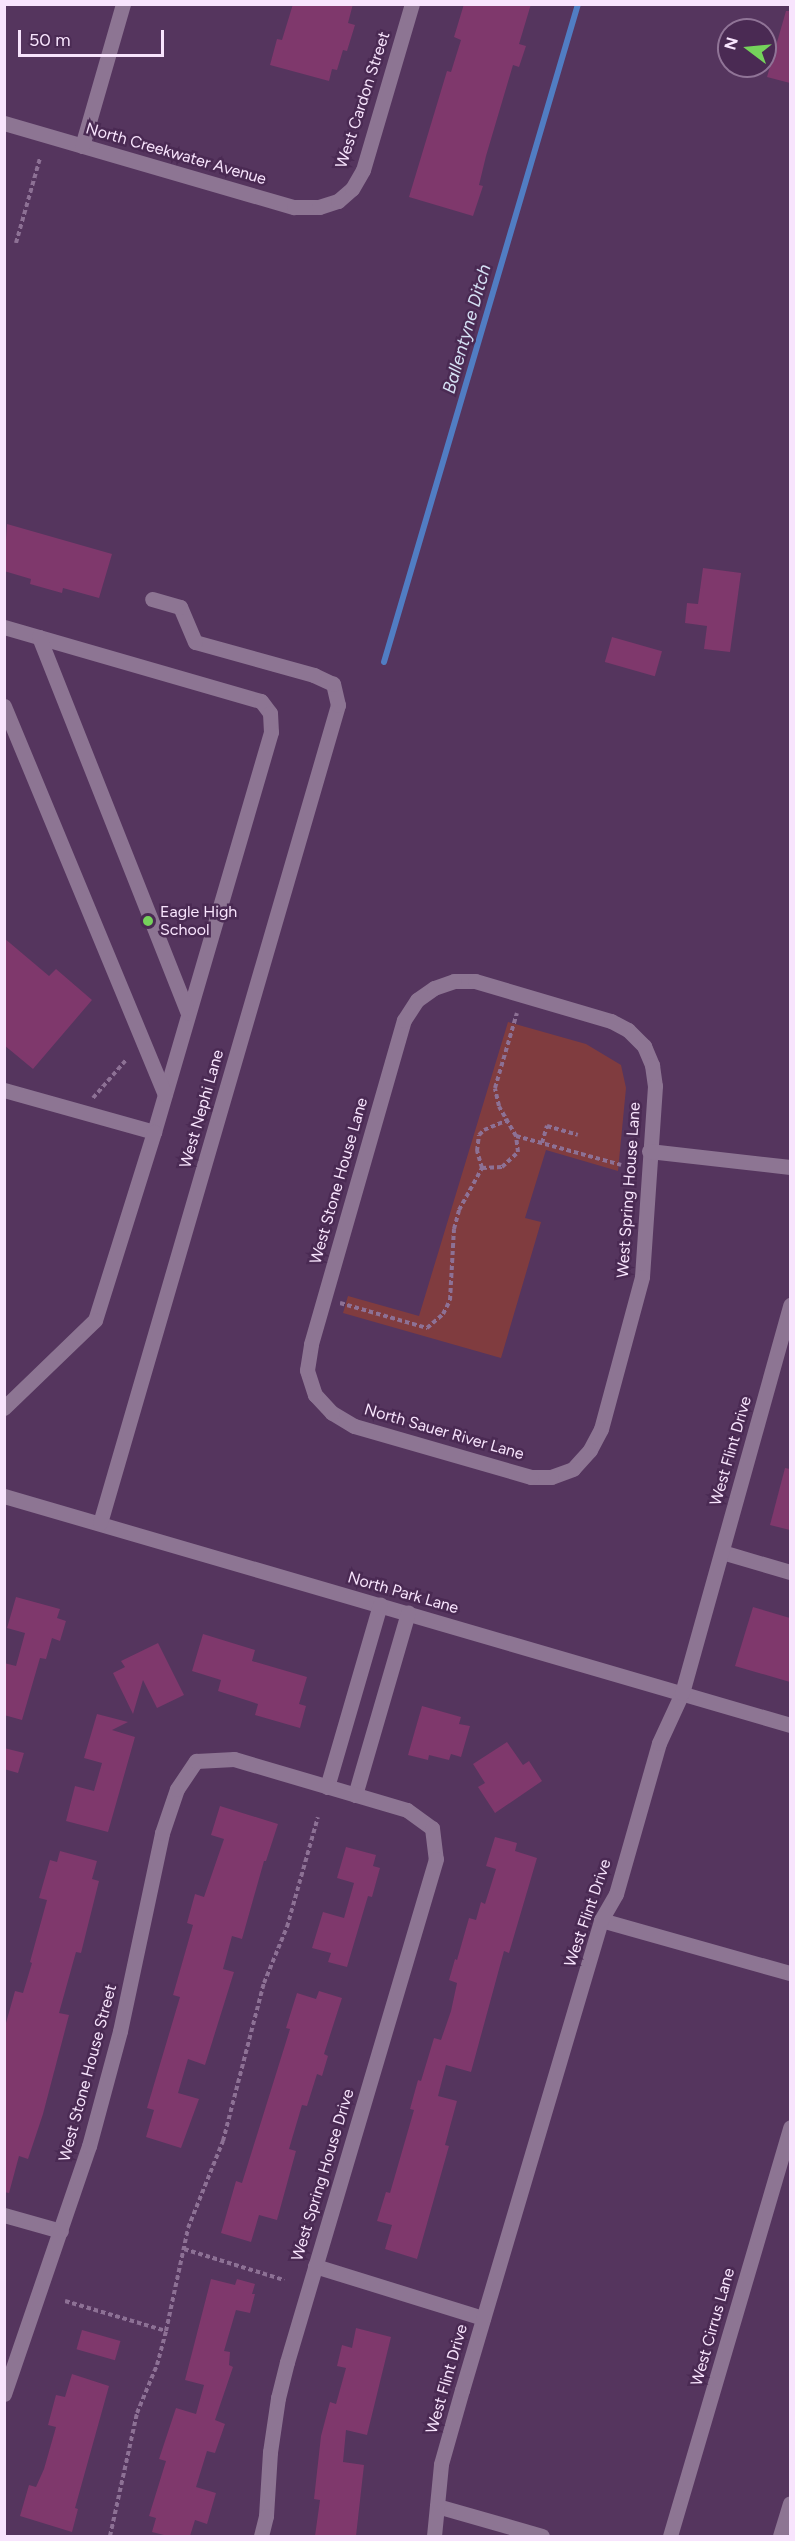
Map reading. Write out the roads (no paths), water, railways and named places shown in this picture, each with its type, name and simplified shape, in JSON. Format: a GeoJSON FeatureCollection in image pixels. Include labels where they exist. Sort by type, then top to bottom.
{"type":"FeatureCollection","features":[{"type":"Feature","properties":{"kind":"street"},"geometry":{"type":"LineString","coordinates":[[82,146],[123,4]]}},
{"type":"Feature","properties":{"kind":"street","name":"West Cardon Street"},"geometry":{"type":"LineString","coordinates":[[338,201],[352,189],[363,170],[412,4]]}},
{"type":"Feature","properties":{"kind":"street","name":"North Creekwater Avenue"},"geometry":{"type":"LineString","coordinates":[[4,123],[294,207],[319,207],[338,201]]}},
{"type":"Feature","properties":{"kind":"street","name":"West Nephi Lane"},"geometry":{"type":"LineString","coordinates":[[100,1523],[338,705],[333,684],[314,675],[195,642],[180,607],[152,599]]}},
{"type":"Feature","properties":{"kind":"street"},"geometry":{"type":"LineString","coordinates":[[4,627],[261,701],[270,713],[271,732],[154,1132],[95,1320],[4,1408]]}},
{"type":"Feature","properties":{"kind":"street"},"geometry":{"type":"LineString","coordinates":[[39,637],[188,1013]]}},
{"type":"Feature","properties":{"kind":"street"},"geometry":{"type":"LineString","coordinates":[[4,706],[165,1094]]}},
{"type":"Feature","properties":{"kind":"street","name":"West Stone House Lane"},"geometry":{"type":"LineString","coordinates":[[315,1395],[307,1370],[311,1344],[404,1020],[417,1000],[434,988],[454,981],[475,981],[611,1021],[627,1030],[644,1046]]}},
{"type":"Feature","properties":{"kind":"street","name":"West Spring House Lane"},"geometry":{"type":"LineString","coordinates":[[573,1469],[590,1449],[601,1429],[642,1277],[655,1086],[652,1065],[644,1046]]}},
{"type":"Feature","properties":{"kind":"street"},"geometry":{"type":"LineString","coordinates":[[4,1090],[154,1132]]}},
{"type":"Feature","properties":{"kind":"street"},"geometry":{"type":"LineString","coordinates":[[649,1151],[790,1167]]}},
{"type":"Feature","properties":{"kind":"street","name":"West Flint Drive"},"geometry":{"type":"LineString","coordinates":[[434,2536],[441,2464],[483,2318],[601,1920],[616,1893],[659,1743],[682,1693],[790,1305]]}},
{"type":"Feature","properties":{"kind":"street","name":"North Sauer River Lane"},"geometry":{"type":"LineString","coordinates":[[315,1395],[332,1413],[354,1426],[531,1476],[551,1477],[573,1469]]}},
{"type":"Feature","properties":{"kind":"street","name":"North Park Lane"},"geometry":{"type":"LineString","coordinates":[[4,1496],[790,1725]]}},
{"type":"Feature","properties":{"kind":"street"},"geometry":{"type":"LineString","coordinates":[[722,1552],[790,1572]]}},
{"type":"Feature","properties":{"kind":"street"},"geometry":{"type":"LineString","coordinates":[[381,1605],[327,1787],[355,1795],[408,1613]]}},
{"type":"Feature","properties":{"kind":"street","name":"West Stone House Street"},"geometry":{"type":"LineString","coordinates":[[4,2394],[89,2146],[120,2031],[162,1833],[177,1789],[196,1761],[234,1759],[327,1787]]}},
{"type":"Feature","properties":{"kind":"street","name":"West Spring House Drive"},"geometry":{"type":"LineString","coordinates":[[261,2536],[266,2516],[270,2452],[278,2398],[436,1859],[432,1828],[407,1810],[355,1795]]}},
{"type":"Feature","properties":{"kind":"street"},"geometry":{"type":"LineString","coordinates":[[601,1920],[790,1973]]}},
{"type":"Feature","properties":{"kind":"street","name":"West Cirrus Lane"},"geometry":{"type":"LineString","coordinates":[[670,2536],[790,2127]]}},
{"type":"Feature","properties":{"kind":"street"},"geometry":{"type":"LineString","coordinates":[[4,2215],[61,2231]]}},
{"type":"Feature","properties":{"kind":"street"},"geometry":{"type":"LineString","coordinates":[[315,2266],[483,2318]]}},
{"type":"Feature","properties":{"kind":"street"},"geometry":{"type":"LineString","coordinates":[[780,2536],[790,2503]]}},
{"type":"Feature","properties":{"kind":"street"},"geometry":{"type":"LineString","coordinates":[[436,2506],[542,2536]]}},
{"type":"Feature","properties":{"kind":"waterway","name":"Ballentyne Ditch"},"geometry":{"type":"LineString","coordinates":[[384,662],[578,4]]}},
{"type":"Feature","properties":{"kind":"place","name":"Eagle High School"},"geometry":{"type":"Point","coordinates":[148,921]}}]}
